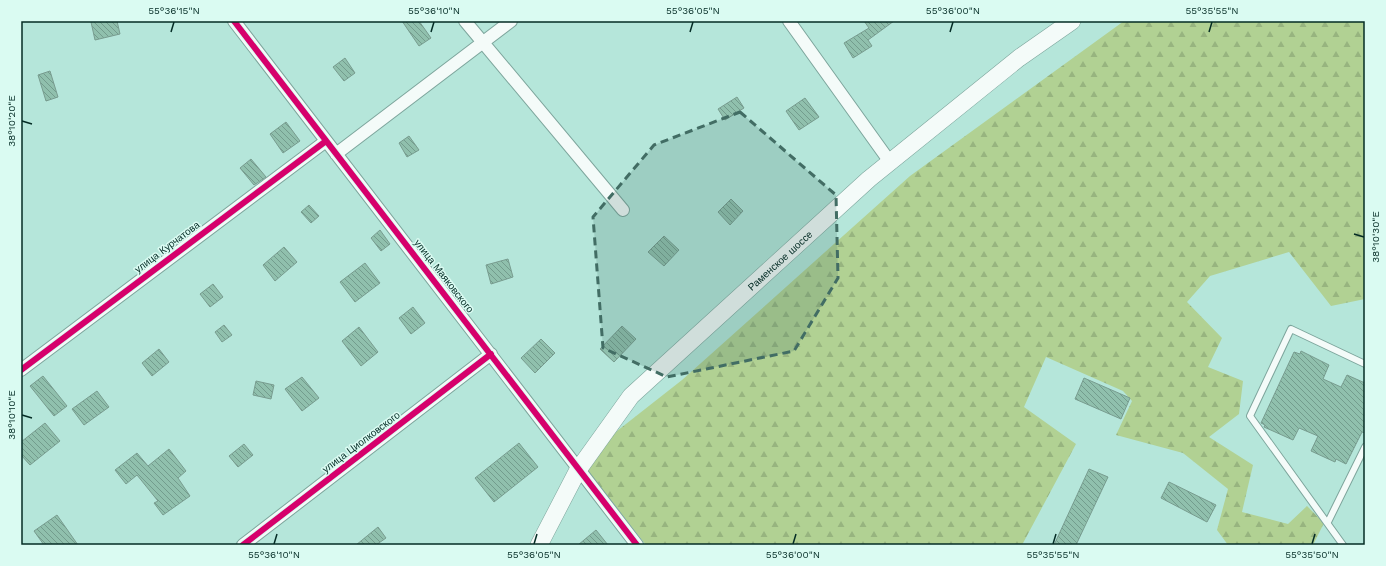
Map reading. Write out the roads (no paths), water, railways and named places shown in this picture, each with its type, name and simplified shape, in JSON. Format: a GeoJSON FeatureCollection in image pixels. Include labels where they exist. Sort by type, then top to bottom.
{"type":"FeatureCollection","features":[{"type":"Feature","properties":{"kind":"main road","name":"Раменское шоссе"},"geometry":{"type":"LineString","coordinates":[[539,545],[578,470],[631,396],[890,162],[1018,58],[1072,21]]}},
{"type":"Feature","properties":{"kind":"street","name":"улица Маяковского"},"geometry":{"type":"LineString","coordinates":[[234,21],[637,545]]}},
{"type":"Feature","properties":{"kind":"street"},"geometry":{"type":"LineString","coordinates":[[465,21],[623,210]]}},
{"type":"Feature","properties":{"kind":"street"},"geometry":{"type":"LineString","coordinates":[[336,154],[510,21]]}},
{"type":"Feature","properties":{"kind":"street"},"geometry":{"type":"LineString","coordinates":[[789,21],[890,162]]}},
{"type":"Feature","properties":{"kind":"street","name":"улица Курчатова"},"geometry":{"type":"LineString","coordinates":[[21,370],[326,140]]}},
{"type":"Feature","properties":{"kind":"street","name":"улица Циолковского"},"geometry":{"type":"LineString","coordinates":[[242,545],[491,354]]}},
{"type":"Feature","properties":{"kind":"lane"},"geometry":{"type":"LineString","coordinates":[[1343,545],[1328,522],[1250,416],[1291,328],[1365,364]]}},
{"type":"Feature","properties":{"kind":"lane"},"geometry":{"type":"LineString","coordinates":[[1328,522],[1365,447]]}}]}
